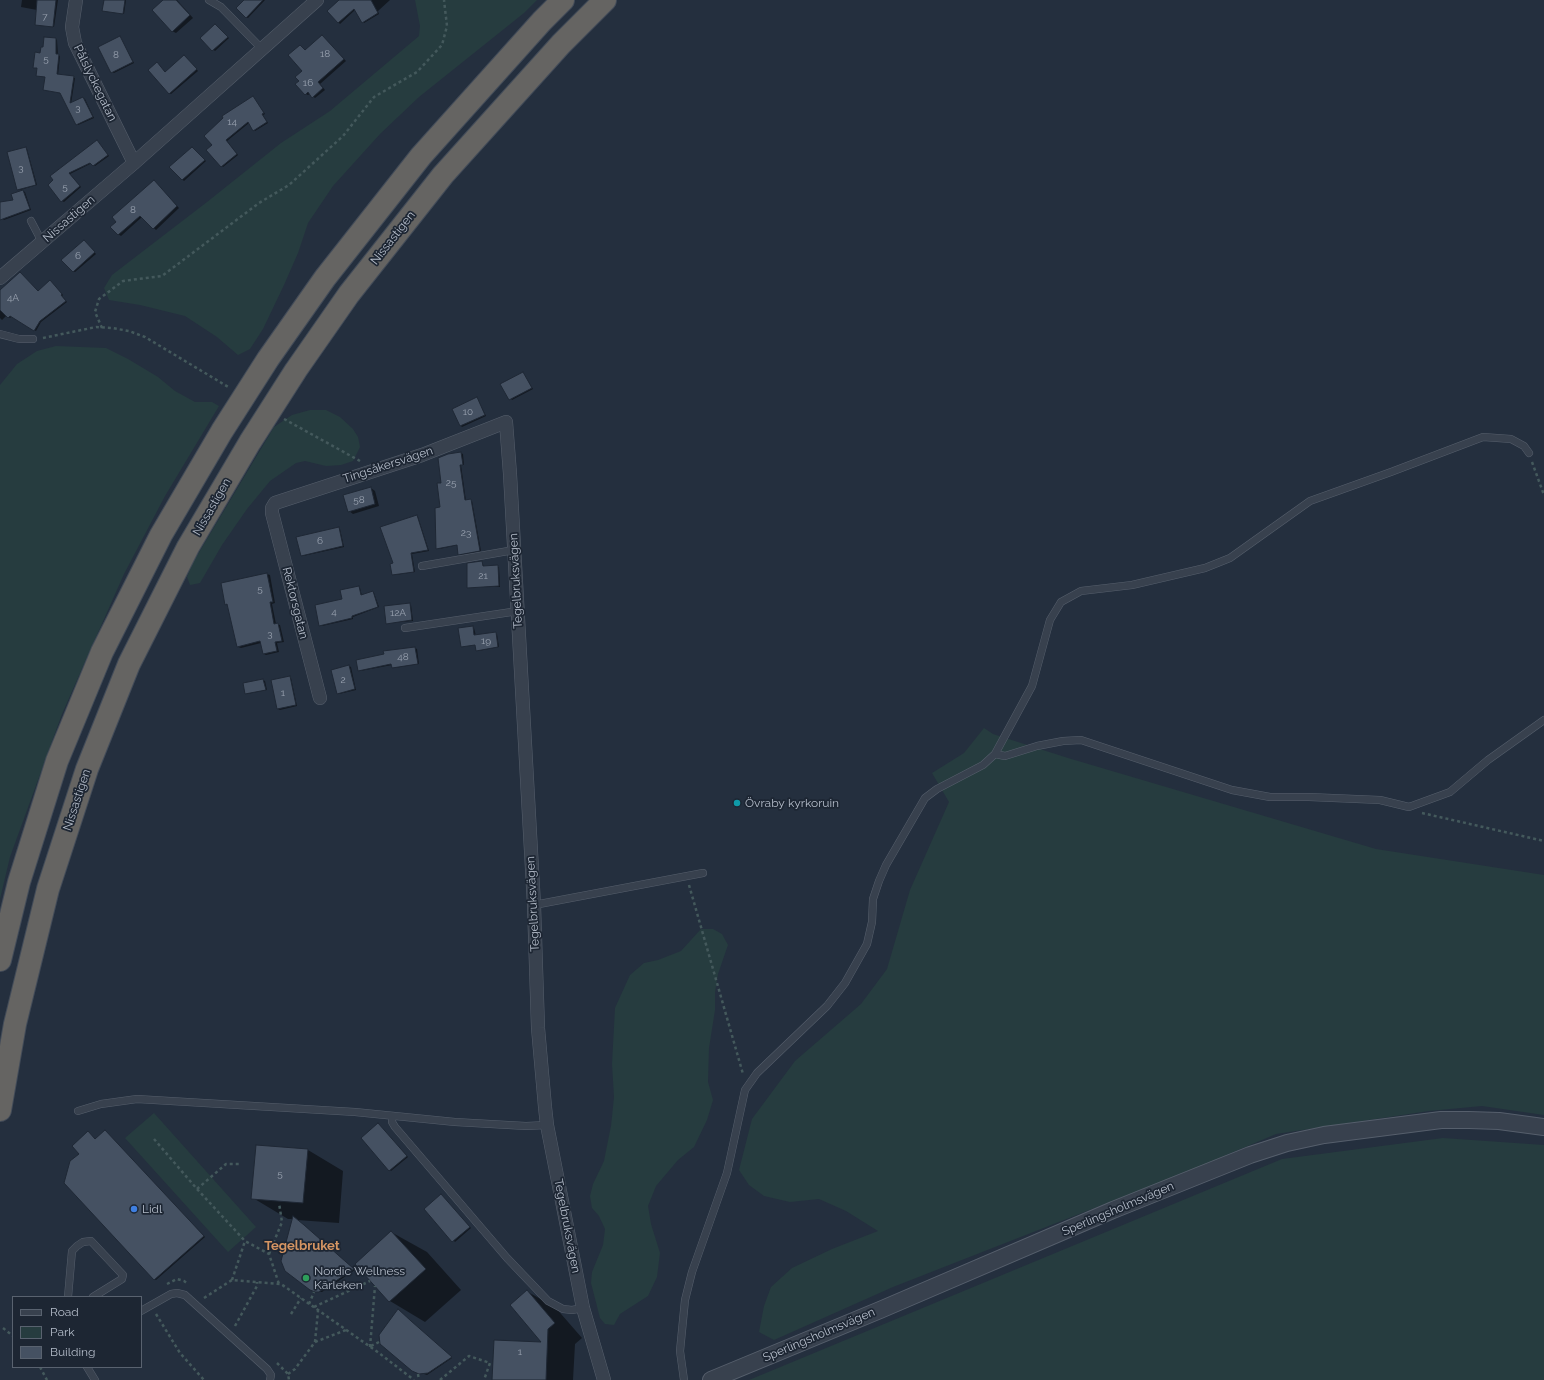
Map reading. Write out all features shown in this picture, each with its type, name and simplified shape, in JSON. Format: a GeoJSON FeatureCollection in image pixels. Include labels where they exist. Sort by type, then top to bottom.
{"type":"FeatureCollection","features":[{"type":"Feature","properties":{"kind":"highway"},"geometry":{"type":"LineString","coordinates":[[0,960],[19,882],[57,761],[102,652],[161,535],[222,431],[268,359],[325,278],[421,156],[542,21],[563,0]]}},
{"type":"Feature","properties":{"kind":"highway","name":"Nissastigen"},"geometry":{"type":"LineString","coordinates":[[0,1110],[15,1024],[48,889],[87,769],[129,664],[188,547],[250,442],[296,370],[349,294],[443,175],[561,44],[605,0]]}},
{"type":"Feature","properties":{"kind":"street","name":"Pålslyckegatan"},"geometry":{"type":"LineString","coordinates":[[76,0],[72,27],[75,43],[134,163]]}},
{"type":"Feature","properties":{"kind":"street","name":"Nissastigen"},"geometry":{"type":"LineString","coordinates":[[0,278],[134,163],[316,0]]}},
{"type":"Feature","properties":{"kind":"street","name":"Tingsåkersvägen"},"geometry":{"type":"LineString","coordinates":[[272,508],[275,503],[422,455],[506,422]]}},
{"type":"Feature","properties":{"kind":"street","name":"Tegelbruksvägen"},"geometry":{"type":"LineString","coordinates":[[506,422],[534,905],[538,1028],[547,1125],[583,1308],[604,1380]]}},
{"type":"Feature","properties":{"kind":"street","name":"Rektorsgatan"},"geometry":{"type":"LineString","coordinates":[[272,508],[272,514],[320,698]]}},
{"type":"Feature","properties":{"kind":"street","name":"Sperlingsholmsvägen"},"geometry":{"type":"LineString","coordinates":[[711,1380],[1114,1210],[1250,1155],[1287,1143],[1324,1135],[1441,1120],[1499,1121],[1544,1127]]}},
{"type":"Feature","properties":{"kind":"lane"},"geometry":{"type":"LineString","coordinates":[[209,0],[221,7],[262,49]]}},
{"type":"Feature","properties":{"kind":"lane"},"geometry":{"type":"LineString","coordinates":[[31,221],[42,242]]}},
{"type":"Feature","properties":{"kind":"lane"},"geometry":{"type":"LineString","coordinates":[[0,334],[19,339],[33,339]]}},
{"type":"Feature","properties":{"kind":"lane"},"geometry":{"type":"LineString","coordinates":[[684,1380],[680,1351],[685,1300],[692,1272],[727,1173],[740,1112],[747,1088],[757,1073],[827,1006],[845,983],[867,944],[872,922],[873,899],[879,881],[886,865],[925,798],[937,789],[983,765],[995,754],[1032,686],[1050,620],[1062,602],[1081,591],[1132,585],[1205,568],[1230,558],[1310,501],[1483,437],[1511,439],[1524,446],[1529,454]]}},
{"type":"Feature","properties":{"kind":"lane"},"geometry":{"type":"LineString","coordinates":[[422,566],[514,550]]}},
{"type":"Feature","properties":{"kind":"lane"},"geometry":{"type":"LineString","coordinates":[[406,628],[518,611]]}},
{"type":"Feature","properties":{"kind":"lane"},"geometry":{"type":"LineString","coordinates":[[995,754],[1005,756],[1037,746],[1063,741],[1081,740],[1232,790],[1270,797],[1380,800],[1409,807],[1450,792],[1488,760],[1544,720]]}},
{"type":"Feature","properties":{"kind":"lane"},"geometry":{"type":"LineString","coordinates":[[534,905],[703,873]]}},
{"type":"Feature","properties":{"kind":"lane"},"geometry":{"type":"LineString","coordinates":[[78,1111],[101,1104],[137,1099],[213,1103],[455,1122],[526,1126],[547,1125]]}},
{"type":"Feature","properties":{"kind":"lane"},"geometry":{"type":"LineString","coordinates":[[392,1116],[392,1122],[395,1127],[507,1258],[548,1301],[563,1309],[572,1310],[583,1308]]}},
{"type":"Feature","properties":{"kind":"lane"},"geometry":{"type":"LineString","coordinates":[[68,1296],[72,1252],[83,1242],[91,1241],[123,1275],[122,1279],[95,1296]]}},
{"type":"Feature","properties":{"kind":"lane"},"geometry":{"type":"LineString","coordinates":[[142,1310],[171,1294],[177,1293],[185,1296],[267,1369],[271,1375],[270,1380]]}},
{"type":"Feature","properties":{"kind":"lane"},"geometry":{"type":"LineString","coordinates":[[88,1368],[95,1380]]}},
{"type":"Feature","properties":{"kind":"path"},"geometry":{"type":"LineString","coordinates":[[102,328],[95,312],[99,299],[123,281],[162,276],[259,203],[289,185],[343,136],[374,97],[417,72],[442,45],[447,26],[444,0]]}},
{"type":"Feature","properties":{"kind":"path"},"geometry":{"type":"LineString","coordinates":[[33,339],[58,336],[78,330],[102,328],[129,331],[145,337],[233,390]]}},
{"type":"Feature","properties":{"kind":"path"},"geometry":{"type":"LineString","coordinates":[[282,418],[364,463],[370,471]]}},
{"type":"Feature","properties":{"kind":"path"},"geometry":{"type":"LineString","coordinates":[[1529,454],[1544,495]]}},
{"type":"Feature","properties":{"kind":"path"},"geometry":{"type":"LineString","coordinates":[[1409,807],[1421,813],[1544,841]]}},
{"type":"Feature","properties":{"kind":"path"},"geometry":{"type":"LineString","coordinates":[[686,876],[747,1088]]}},
{"type":"Feature","properties":{"kind":"path"},"geometry":{"type":"LineString","coordinates":[[154,1140],[245,1241],[269,1254]]}},
{"type":"Feature","properties":{"kind":"path"},"geometry":{"type":"LineString","coordinates":[[197,1189],[226,1164],[240,1164]]}},
{"type":"Feature","properties":{"kind":"path"},"geometry":{"type":"LineString","coordinates":[[279,1203],[282,1222],[269,1254],[279,1284]]}},
{"type":"Feature","properties":{"kind":"path"},"geometry":{"type":"LineString","coordinates":[[232,1280],[245,1241]]}},
{"type":"Feature","properties":{"kind":"path"},"geometry":{"type":"LineString","coordinates":[[203,1298],[232,1280],[279,1284],[371,1346],[414,1380]]}},
{"type":"Feature","properties":{"kind":"path"},"geometry":{"type":"LineString","coordinates":[[314,1307],[370,1281]]}},
{"type":"Feature","properties":{"kind":"path"},"geometry":{"type":"LineString","coordinates":[[235,1326],[257,1286],[257,1282]]}},
{"type":"Feature","properties":{"kind":"path"},"geometry":{"type":"LineString","coordinates":[[371,1346],[375,1286]]}},
{"type":"Feature","properties":{"kind":"path"},"geometry":{"type":"LineString","coordinates":[[309,1304],[314,1292]]}},
{"type":"Feature","properties":{"kind":"path"},"geometry":{"type":"LineString","coordinates":[[291,1314],[301,1298]]}},
{"type":"Feature","properties":{"kind":"path"},"geometry":{"type":"LineString","coordinates":[[151,1305],[180,1353],[204,1380]]}},
{"type":"Feature","properties":{"kind":"path"},"geometry":{"type":"LineString","coordinates":[[288,1374],[295,1369],[315,1342],[318,1310]]}},
{"type":"Feature","properties":{"kind":"path"},"geometry":{"type":"LineString","coordinates":[[3,1328],[12,1335]]}},
{"type":"Feature","properties":{"kind":"path"},"geometry":{"type":"LineString","coordinates":[[315,1342],[346,1330]]}},
{"type":"Feature","properties":{"kind":"path"},"geometry":{"type":"LineString","coordinates":[[371,1346],[379,1342]]}},
{"type":"Feature","properties":{"kind":"path"},"geometry":{"type":"LineString","coordinates":[[440,1380],[469,1356],[490,1362],[484,1380]]}},
{"type":"Feature","properties":{"kind":"path"},"geometry":{"type":"LineString","coordinates":[[41,1368],[48,1380]]}},
{"type":"Feature","properties":{"kind":"path"},"geometry":{"type":"LineString","coordinates":[[418,1374],[419,1380]]}},
{"type":"Feature","properties":{"kind":"green space"},"geometry":{"type":"Polygon","coordinates":[[[415,0],[537,0],[524,13],[419,97],[380,134],[333,186],[308,223],[298,253],[284,285],[263,329],[250,349],[238,355],[217,337],[185,316],[140,305],[109,300],[104,288],[112,275],[281,143],[330,111],[419,36],[420,26],[415,0]]]}},
{"type":"Feature","properties":{"kind":"green space"},"geometry":{"type":"Polygon","coordinates":[[[56,346],[106,348],[158,377],[175,391],[195,402],[212,402],[219,406],[165,496],[124,574],[62,714],[10,857],[0,899],[0,385],[17,364],[37,351],[56,346]]]}},
{"type":"Feature","properties":{"kind":"green space"},"geometry":{"type":"Polygon","coordinates":[[[310,410],[326,410],[340,417],[353,429],[358,437],[360,447],[353,461],[341,465],[326,466],[305,461],[296,463],[270,481],[247,509],[222,545],[200,583],[190,585],[187,577],[192,564],[274,427],[292,415],[310,410]]]}},
{"type":"Feature","properties":{"kind":"green space"},"geometry":{"type":"Polygon","coordinates":[[[984,728],[993,734],[1068,758],[1376,849],[1544,875],[1544,1115],[1482,1106],[1429,1111],[1276,1134],[1194,1169],[893,1287],[774,1340],[759,1332],[764,1306],[771,1287],[792,1268],[832,1249],[878,1231],[846,1211],[819,1199],[790,1202],[764,1196],[749,1185],[739,1170],[752,1119],[795,1061],[861,1004],[887,969],[910,890],[949,802],[932,773],[964,753],[984,728]]]}},
{"type":"Feature","properties":{"kind":"green space"},"geometry":{"type":"Polygon","coordinates":[[[701,929],[713,929],[722,934],[728,945],[718,974],[715,992],[715,1010],[709,1048],[708,1082],[713,1100],[707,1120],[694,1147],[678,1160],[656,1186],[648,1206],[651,1224],[660,1253],[657,1277],[648,1296],[620,1314],[614,1325],[605,1324],[600,1318],[591,1283],[592,1272],[603,1245],[605,1229],[599,1216],[592,1208],[590,1196],[593,1184],[604,1161],[611,1126],[614,1097],[612,1064],[615,1008],[630,975],[644,963],[658,960],[681,951],[701,929]]]}},
{"type":"Feature","properties":{"kind":"green space"},"geometry":{"type":"Polygon","coordinates":[[[154,1113],[256,1227],[228,1252],[125,1138],[154,1113]]]}},
{"type":"Feature","properties":{"kind":"green space"},"geometry":{"type":"Polygon","coordinates":[[[1443,1138],[1544,1145],[1544,1380],[749,1380],[1282,1159],[1443,1138]]]}},
{"type":"Feature","properties":{"kind":"building"},"geometry":{"type":"Polygon","coordinates":[[[37,0],[56,0],[53,27],[35,25],[37,0]]]}},
{"type":"Feature","properties":{"kind":"building"},"geometry":{"type":"Polygon","coordinates":[[[104,0],[125,0],[123,14],[102,11],[104,0]]]}},
{"type":"Feature","properties":{"kind":"building"},"geometry":{"type":"Polygon","coordinates":[[[163,0],[176,0],[190,15],[172,32],[152,10],[163,0]]]}},
{"type":"Feature","properties":{"kind":"building"},"geometry":{"type":"Polygon","coordinates":[[[244,0],[263,0],[246,18],[236,8],[244,0]]]}},
{"type":"Feature","properties":{"kind":"building"},"geometry":{"type":"Polygon","coordinates":[[[339,0],[371,0],[378,13],[362,23],[354,9],[338,23],[327,11],[339,0]]]}},
{"type":"Feature","properties":{"kind":"building"},"geometry":{"type":"Polygon","coordinates":[[[215,24],[228,37],[212,51],[200,38],[215,24]]]}},
{"type":"Feature","properties":{"kind":"building"},"geometry":{"type":"Polygon","coordinates":[[[322,35],[344,59],[318,82],[323,88],[312,98],[308,92],[305,95],[295,84],[299,81],[295,77],[302,71],[288,55],[300,45],[305,50],[322,35]]]}},
{"type":"Feature","properties":{"kind":"building"},"geometry":{"type":"Polygon","coordinates":[[[120,36],[133,62],[111,73],[98,47],[120,36]]]}},
{"type":"Feature","properties":{"kind":"building"},"geometry":{"type":"Polygon","coordinates":[[[44,37],[56,38],[56,54],[59,54],[57,74],[74,76],[70,103],[83,97],[93,117],[76,125],[60,93],[43,90],[45,77],[36,76],[37,68],[33,68],[35,52],[40,53],[41,47],[43,47],[44,37]]]}},
{"type":"Feature","properties":{"kind":"building"},"geometry":{"type":"Polygon","coordinates":[[[184,55],[197,69],[169,94],[148,70],[157,62],[165,72],[184,55]]]}},
{"type":"Feature","properties":{"kind":"building"},"geometry":{"type":"Polygon","coordinates":[[[253,96],[264,113],[262,114],[267,122],[253,131],[248,122],[226,140],[237,154],[221,167],[206,150],[212,145],[204,136],[223,118],[222,116],[253,96]]]}},
{"type":"Feature","properties":{"kind":"building"},"geometry":{"type":"Polygon","coordinates":[[[97,140],[108,155],[93,166],[90,163],[69,173],[80,186],[61,202],[48,185],[53,180],[50,176],[97,140]]]}},
{"type":"Feature","properties":{"kind":"building"},"geometry":{"type":"Polygon","coordinates":[[[26,147],[36,185],[17,190],[7,152],[26,147]]]}},
{"type":"Feature","properties":{"kind":"building"},"geometry":{"type":"Polygon","coordinates":[[[192,147],[205,160],[182,180],[169,167],[192,147]]]}},
{"type":"Feature","properties":{"kind":"building"},"geometry":{"type":"Polygon","coordinates":[[[154,180],[177,206],[153,229],[140,216],[118,235],[110,227],[116,222],[112,217],[154,180]]]}},
{"type":"Feature","properties":{"kind":"building"},"geometry":{"type":"Polygon","coordinates":[[[23,190],[30,209],[0,220],[0,202],[13,200],[11,194],[23,190]]]}},
{"type":"Feature","properties":{"kind":"building"},"geometry":{"type":"Polygon","coordinates":[[[84,240],[95,252],[73,272],[61,260],[84,240]]]}},
{"type":"Feature","properties":{"kind":"building"},"geometry":{"type":"Polygon","coordinates":[[[20,272],[38,291],[50,280],[66,301],[40,321],[34,331],[10,316],[8,318],[0,310],[0,290],[20,272]]]}},
{"type":"Feature","properties":{"kind":"building"},"geometry":{"type":"Polygon","coordinates":[[[523,372],[532,388],[509,400],[500,384],[523,372]]]}},
{"type":"Feature","properties":{"kind":"building"},"geometry":{"type":"Polygon","coordinates":[[[477,397],[485,415],[460,426],[452,409],[477,397]]]}},
{"type":"Feature","properties":{"kind":"building"},"geometry":{"type":"Polygon","coordinates":[[[461,452],[463,465],[460,465],[465,500],[471,499],[480,551],[458,555],[457,545],[436,549],[435,508],[440,507],[437,483],[441,483],[438,458],[448,454],[461,452]]]}},
{"type":"Feature","properties":{"kind":"building"},"geometry":{"type":"Polygon","coordinates":[[[371,487],[375,504],[348,512],[343,495],[371,487]]]}},
{"type":"Feature","properties":{"kind":"building"},"geometry":{"type":"Polygon","coordinates":[[[417,515],[428,550],[411,553],[414,572],[392,575],[390,564],[393,563],[380,527],[417,515]]]}},
{"type":"Feature","properties":{"kind":"building"},"geometry":{"type":"Polygon","coordinates":[[[339,527],[343,546],[301,556],[296,537],[339,527]]]}},
{"type":"Feature","properties":{"kind":"building"},"geometry":{"type":"Polygon","coordinates":[[[482,561],[483,566],[498,565],[499,586],[467,588],[467,563],[482,561]]]}},
{"type":"Feature","properties":{"kind":"building"},"geometry":{"type":"Polygon","coordinates":[[[267,573],[273,602],[270,602],[274,624],[278,623],[282,641],[275,642],[277,651],[263,654],[260,641],[237,647],[227,604],[225,605],[221,583],[267,573]]]}},
{"type":"Feature","properties":{"kind":"building"},"geometry":{"type":"Polygon","coordinates":[[[359,586],[361,595],[373,591],[378,607],[352,616],[352,618],[319,626],[315,605],[342,599],[340,590],[359,586]]]}},
{"type":"Feature","properties":{"kind":"building"},"geometry":{"type":"Polygon","coordinates":[[[410,603],[412,620],[386,624],[384,606],[410,603]]]}},
{"type":"Feature","properties":{"kind":"building"},"geometry":{"type":"Polygon","coordinates":[[[473,626],[474,635],[496,632],[498,647],[476,651],[475,645],[461,647],[458,628],[473,626]]]}},
{"type":"Feature","properties":{"kind":"building"},"geometry":{"type":"Polygon","coordinates":[[[415,647],[418,664],[392,668],[391,664],[358,671],[356,660],[384,654],[383,651],[415,647]]]}},
{"type":"Feature","properties":{"kind":"building"},"geometry":{"type":"Polygon","coordinates":[[[349,665],[355,689],[337,694],[331,670],[349,665]]]}},
{"type":"Feature","properties":{"kind":"building"},"geometry":{"type":"Polygon","coordinates":[[[290,676],[296,705],[277,709],[271,680],[290,676]]]}},
{"type":"Feature","properties":{"kind":"building"},"geometry":{"type":"Polygon","coordinates":[[[263,679],[266,690],[245,694],[243,683],[263,679]]]}},
{"type":"Feature","properties":{"kind":"building"},"geometry":{"type":"Polygon","coordinates":[[[378,1123],[407,1156],[389,1171],[361,1138],[378,1123]]]}},
{"type":"Feature","properties":{"kind":"building","name":"Lidl"},"geometry":{"type":"Polygon","coordinates":[[[105,1130],[204,1236],[154,1280],[64,1183],[70,1161],[79,1154],[72,1146],[88,1131],[95,1139],[105,1130]]]}},
{"type":"Feature","properties":{"kind":"building"},"geometry":{"type":"Polygon","coordinates":[[[256,1145],[308,1149],[303,1203],[251,1199],[256,1145]]]}},
{"type":"Feature","properties":{"kind":"building"},"geometry":{"type":"Polygon","coordinates":[[[441,1194],[470,1227],[452,1242],[424,1209],[441,1194]]]}},
{"type":"Feature","properties":{"kind":"building"},"geometry":{"type":"Polygon","coordinates":[[[293,1216],[354,1269],[319,1292],[310,1290],[285,1271],[281,1261],[293,1216]]]}},
{"type":"Feature","properties":{"kind":"building"},"geometry":{"type":"Polygon","coordinates":[[[391,1231],[426,1269],[389,1302],[355,1264],[391,1231]]]}},
{"type":"Feature","properties":{"kind":"building"},"geometry":{"type":"Polygon","coordinates":[[[527,1290],[555,1323],[548,1329],[546,1380],[492,1380],[494,1340],[541,1342],[510,1305],[527,1290]]]}},
{"type":"Feature","properties":{"kind":"building"},"geometry":{"type":"Polygon","coordinates":[[[398,1309],[452,1357],[428,1373],[419,1374],[412,1371],[380,1344],[379,1335],[398,1309]]]}},
{"type":"Feature","properties":{"kind":"place","name":"Övraby kyrkoruin"},"geometry":{"type":"Point","coordinates":[737,803]}},
{"type":"Feature","properties":{"kind":"place","name":"Lidl"},"geometry":{"type":"Point","coordinates":[134,1209]}},
{"type":"Feature","properties":{"kind":"place","name":"Nordic Wellness Kärleken"},"geometry":{"type":"Point","coordinates":[306,1278]}},
{"type":"Feature","properties":{"kind":"district","name":"Tegelbruket"},"geometry":{"type":"Point","coordinates":[302,1246]}}]}
